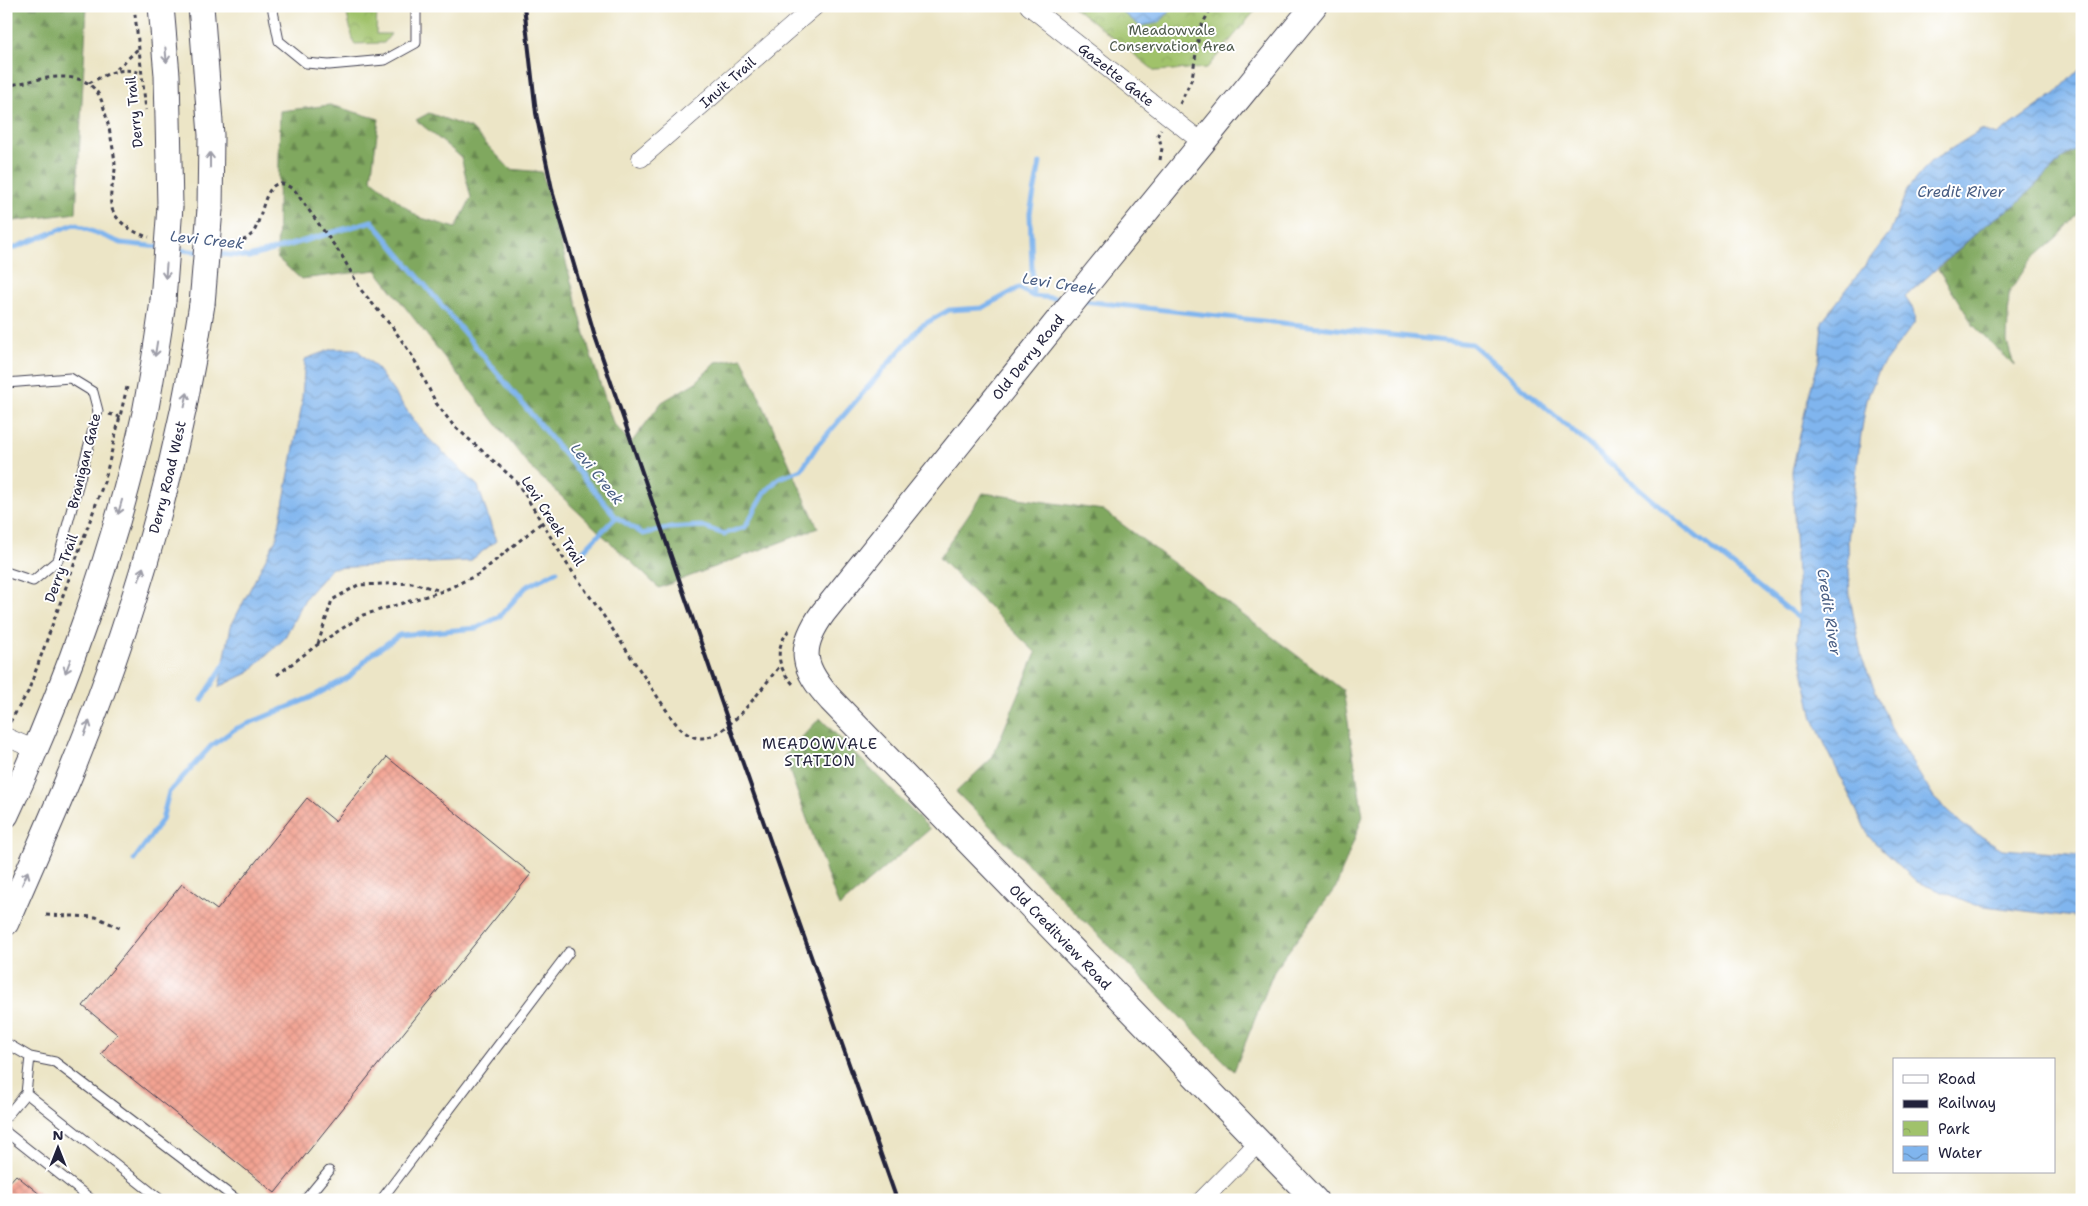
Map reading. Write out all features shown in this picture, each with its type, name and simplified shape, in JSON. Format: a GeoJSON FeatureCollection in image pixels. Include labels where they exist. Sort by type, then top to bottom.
{"type":"FeatureCollection","features":[{"type":"Feature","properties":{"kind":"main road"},"geometry":{"type":"LineString","coordinates":[[6,815],[36,750],[78,641],[126,483],[144,414],[164,301],[170,206],[168,75],[161,6]]}},
{"type":"Feature","properties":{"kind":"main road","name":"Derry Road West"},"geometry":{"type":"LineString","coordinates":[[6,923],[72,768],[117,646],[145,561],[182,421],[202,304],[210,208],[210,126],[201,6]]}},
{"type":"Feature","properties":{"kind":"main road","name":"Old Derry Road"},"geometry":{"type":"LineString","coordinates":[[809,672],[806,660],[806,645],[818,621],[1096,273],[1314,6]]}},
{"type":"Feature","properties":{"kind":"main road","name":"Old Creditview Road"},"geometry":{"type":"LineString","coordinates":[[809,672],[831,700],[1315,1200]]}},
{"type":"Feature","properties":{"kind":"street","name":"Gazette Gate"},"geometry":{"type":"LineString","coordinates":[[1029,6],[1203,143]]}},
{"type":"Feature","properties":{"kind":"street","name":"Inuit Trail"},"geometry":{"type":"LineString","coordinates":[[641,158],[812,7]]}},
{"type":"Feature","properties":{"kind":"street"},"geometry":{"type":"LineString","coordinates":[[6,737],[36,750]]}},
{"type":"Feature","properties":{"kind":"street"},"geometry":{"type":"LineString","coordinates":[[1202,1200],[1259,1142]]}},
{"type":"Feature","properties":{"kind":"lane"},"geometry":{"type":"LineString","coordinates":[[272,6],[279,41],[306,63],[328,65],[385,60],[416,43],[416,6]]}},
{"type":"Feature","properties":{"kind":"lane","name":"Branigan Gate"},"geometry":{"type":"LineString","coordinates":[[6,383],[70,378],[93,392],[98,411],[58,560],[33,581],[6,572]]}},
{"type":"Feature","properties":{"kind":"lane"},"geometry":{"type":"LineString","coordinates":[[381,1200],[569,952]]}},
{"type":"Feature","properties":{"kind":"lane"},"geometry":{"type":"LineString","coordinates":[[6,1043],[30,1057],[55,1062],[237,1200]]}},
{"type":"Feature","properties":{"kind":"lane"},"geometry":{"type":"LineString","coordinates":[[6,1117],[26,1093],[30,1057]]}},
{"type":"Feature","properties":{"kind":"lane"},"geometry":{"type":"LineString","coordinates":[[26,1093],[161,1200]]}},
{"type":"Feature","properties":{"kind":"lane"},"geometry":{"type":"LineString","coordinates":[[6,1132],[92,1200]]}},
{"type":"Feature","properties":{"kind":"lane"},"geometry":{"type":"LineString","coordinates":[[305,1200],[329,1171]]}},
{"type":"Feature","properties":{"kind":"path","name":"Derry Trail"},"geometry":{"type":"LineString","coordinates":[[134,6],[147,120]]}},
{"type":"Feature","properties":{"kind":"path"},"geometry":{"type":"LineString","coordinates":[[1179,105],[1192,78],[1200,29],[1212,6]]}},
{"type":"Feature","properties":{"kind":"path"},"geometry":{"type":"LineString","coordinates":[[89,83],[117,70],[138,49]]}},
{"type":"Feature","properties":{"kind":"path"},"geometry":{"type":"LineString","coordinates":[[117,70],[130,69],[141,73]]}},
{"type":"Feature","properties":{"kind":"path","name":"Levi Creek Trail"},"geometry":{"type":"LineString","coordinates":[[304,202],[342,256],[361,290],[393,328],[413,357],[442,410],[453,425],[515,480],[541,523],[670,717],[682,730],[694,737],[705,738],[716,734],[738,717],[780,666]]}},
{"type":"Feature","properties":{"kind":"path","name":"Derry Trail"},"geometry":{"type":"LineString","coordinates":[[12,718],[28,692],[105,480],[129,379]]}},
{"type":"Feature","properties":{"kind":"path"},"geometry":{"type":"LineString","coordinates":[[278,675],[317,645],[363,615],[443,591],[479,574],[541,523]]}},
{"type":"Feature","properties":{"kind":"path"},"geometry":{"type":"LineString","coordinates":[[317,645],[332,600],[358,585],[412,583],[443,591]]}},
{"type":"Feature","properties":{"kind":"path"},"geometry":{"type":"LineString","coordinates":[[46,916],[96,917],[120,928]]}},
{"type":"Feature","properties":{"kind":"green space"},"geometry":{"type":"Polygon","coordinates":[[[6,6],[87,6],[76,213],[6,222],[6,6]]]}},
{"type":"Feature","properties":{"kind":"green space"},"geometry":{"type":"Polygon","coordinates":[[[345,6],[377,6],[376,34],[391,34],[384,43],[354,44],[345,6]]]}},
{"type":"Feature","properties":{"kind":"green space","name":"Meadowvale Conservation Area"},"geometry":{"type":"Polygon","coordinates":[[[1073,6],[1259,6],[1207,68],[1155,71],[1073,6]]]}},
{"type":"Feature","properties":{"kind":"green space"},"geometry":{"type":"Polygon","coordinates":[[[330,105],[379,119],[371,179],[418,217],[456,228],[471,198],[461,157],[416,120],[429,113],[472,129],[510,169],[542,172],[589,349],[613,423],[631,443],[662,402],[696,382],[716,362],[742,358],[818,528],[659,588],[530,467],[376,270],[301,279],[277,258],[280,111],[330,105]]]}},
{"type":"Feature","properties":{"kind":"green space"},"geometry":{"type":"Polygon","coordinates":[[[2082,147],[2082,210],[2057,238],[2030,261],[2009,293],[2007,342],[2014,365],[1974,326],[1938,269],[1984,226],[2016,204],[2065,156],[2082,147]]]}},
{"type":"Feature","properties":{"kind":"green space"},"geometry":{"type":"Polygon","coordinates":[[[983,493],[1103,510],[1343,690],[1363,816],[1336,887],[1275,969],[1234,1071],[956,792],[992,758],[1036,653],[939,558],[983,493]]]}},
{"type":"Feature","properties":{"kind":"green space"},"geometry":{"type":"Polygon","coordinates":[[[820,718],[930,829],[839,907],[784,756],[820,718]]]}},
{"type":"Feature","properties":{"kind":"water"},"geometry":{"type":"Polygon","coordinates":[[[1121,6],[1174,6],[1159,23],[1140,26],[1120,10],[1121,6]]]}},
{"type":"Feature","properties":{"kind":"water","name":"Credit River"},"geometry":{"type":"Polygon","coordinates":[[[2082,66],[2082,147],[2065,156],[2016,204],[1984,226],[1905,297],[1913,309],[1915,322],[1879,370],[1867,399],[1848,540],[1850,598],[1862,659],[1892,730],[1934,798],[1963,825],[2002,849],[2082,855],[2082,918],[1976,905],[1917,882],[1869,837],[1813,719],[1797,641],[1799,618],[1792,471],[1808,398],[1819,360],[1822,322],[1890,232],[1908,188],[1930,162],[1981,130],[1997,135],[2055,94],[2082,66]]]}},
{"type":"Feature","properties":{"kind":"water"},"geometry":{"type":"Polygon","coordinates":[[[332,349],[356,349],[375,366],[424,434],[478,486],[496,541],[470,561],[332,568],[306,597],[284,639],[248,673],[219,687],[231,626],[277,537],[301,410],[305,359],[332,349]]]}},
{"type":"Feature","properties":{"kind":"building"},"geometry":{"type":"Polygon","coordinates":[[[387,757],[531,874],[275,1193],[101,1054],[117,1034],[83,1006],[182,884],[217,910],[307,798],[335,821],[387,757]]]}},
{"type":"Feature","properties":{"kind":"building"},"geometry":{"type":"Polygon","coordinates":[[[16,1175],[47,1200],[6,1200],[6,1186],[16,1175]]]}},
{"type":"Feature","properties":{"kind":"waterway"},"geometry":{"type":"LineString","coordinates":[[1033,296],[1030,213],[1040,163]]}},
{"type":"Feature","properties":{"kind":"waterway","name":"Levi Creek"},"geometry":{"type":"LineString","coordinates":[[212,253],[249,257],[372,221],[616,517],[643,534],[668,528],[701,526],[724,534],[745,527],[765,492],[779,478],[801,470],[817,446],[921,326],[949,310],[982,308],[1019,288],[1033,296],[1064,299]]}},
{"type":"Feature","properties":{"kind":"waterway","name":"Levi Creek"},"geometry":{"type":"LineString","coordinates":[[6,251],[74,224],[121,243],[159,247]]}},
{"type":"Feature","properties":{"kind":"waterway","name":"Levi Creek"},"geometry":{"type":"LineString","coordinates":[[173,249],[199,252]]}},
{"type":"Feature","properties":{"kind":"waterway"},"geometry":{"type":"LineString","coordinates":[[1083,301],[1472,344],[1677,521],[1804,622]]}},
{"type":"Feature","properties":{"kind":"waterway"},"geometry":{"type":"LineString","coordinates":[[581,553],[616,517]]}},
{"type":"Feature","properties":{"kind":"waterway"},"geometry":{"type":"LineString","coordinates":[[134,860],[162,820],[169,792],[211,746],[235,729],[310,698],[349,677],[373,653],[399,635],[477,628],[499,617],[526,587],[557,571]]}},
{"type":"Feature","properties":{"kind":"waterway"},"geometry":{"type":"LineString","coordinates":[[202,700],[227,660]]}},
{"type":"Feature","properties":{"kind":"railway"},"geometry":{"type":"LineString","coordinates":[[524,6],[536,113],[553,194],[595,336],[729,724],[897,1200]]}},
{"type":"Feature","properties":{"kind":"district","name":"MEADOWVALE STATION"},"geometry":{"type":"Point","coordinates":[820,752]}}]}
